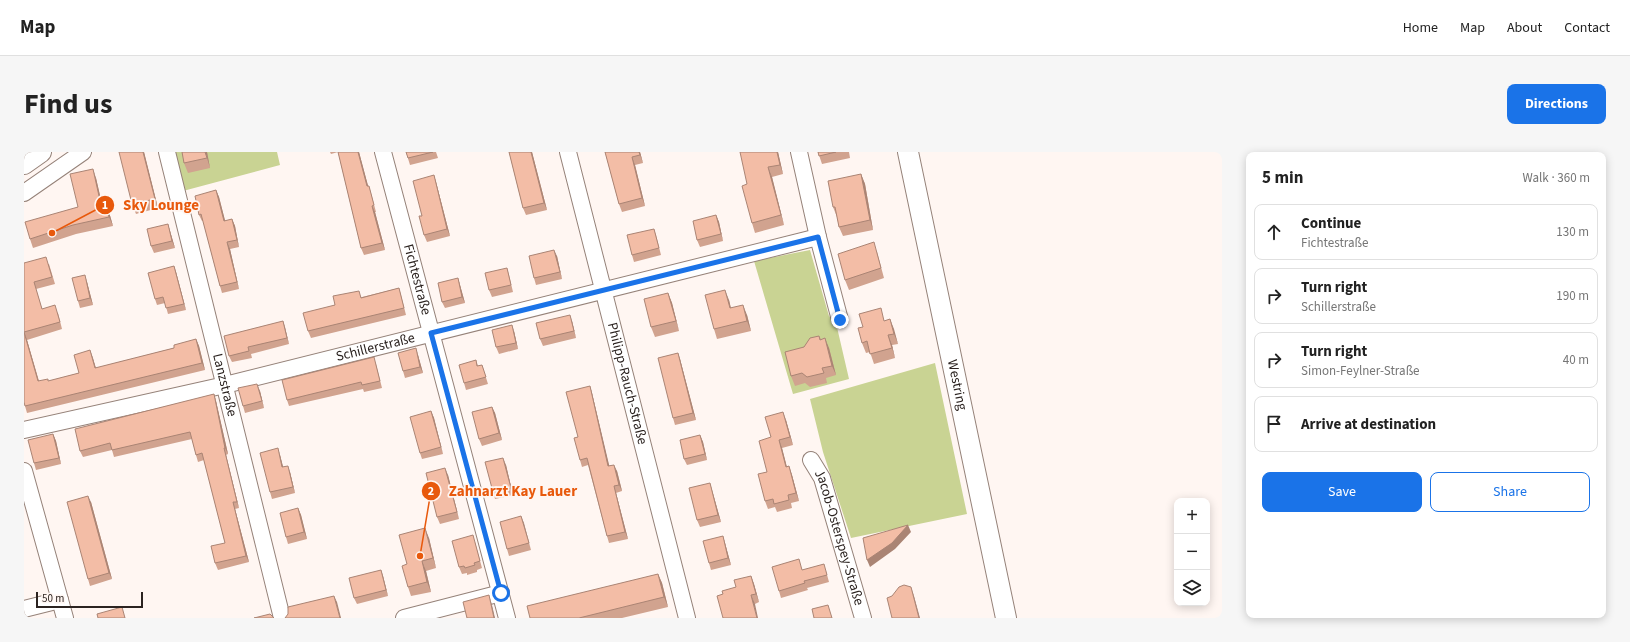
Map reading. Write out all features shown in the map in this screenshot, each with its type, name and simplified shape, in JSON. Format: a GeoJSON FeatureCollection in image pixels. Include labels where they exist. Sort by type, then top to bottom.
{"type":"FeatureCollection","features":[{"type":"Feature","properties":{"kind":"main road"},"geometry":{"type":"LineString","coordinates":[[24,164],[41,152]]}},
{"type":"Feature","properties":{"kind":"main road","name":"Westring"},"geometry":{"type":"LineString","coordinates":[[908,152],[1006,618]]}},
{"type":"Feature","properties":{"kind":"street"},"geometry":{"type":"LineString","coordinates":[[24,193],[83,152]]}},
{"type":"Feature","properties":{"kind":"street","name":"Lanzstraße"},"geometry":{"type":"LineString","coordinates":[[166,152],[225,384],[282,618]]}},
{"type":"Feature","properties":{"kind":"street","name":"Fichtestraße"},"geometry":{"type":"LineString","coordinates":[[383,152],[507,618]]}},
{"type":"Feature","properties":{"kind":"street","name":"Philipp-Rauch-Straße"},"geometry":{"type":"LineString","coordinates":[[568,152],[604,291],[683,617]]}},
{"type":"Feature","properties":{"kind":"street"},"geometry":{"type":"LineString","coordinates":[[799,152],[818,237],[840,320]]}},
{"type":"Feature","properties":{"kind":"street","name":"Schillerstraße"},"geometry":{"type":"LineString","coordinates":[[24,430],[225,384],[818,237]]}},
{"type":"Feature","properties":{"kind":"street","name":"Jacob-Osterspey-Straße"},"geometry":{"type":"LineString","coordinates":[[812,460],[822,478],[864,618]]}},
{"type":"Feature","properties":{"kind":"street"},"geometry":{"type":"LineString","coordinates":[[24,471],[65,618]]}},
{"type":"Feature","properties":{"kind":"street"},"geometry":{"type":"LineString","coordinates":[[404,618],[501,593]]}},
{"type":"Feature","properties":{"kind":"street"},"geometry":{"type":"LineString","coordinates":[[24,609],[60,600]]}},
{"type":"Feature","properties":{"kind":"green space"},"geometry":{"type":"Polygon","coordinates":[[[173,152],[277,152],[280,165],[183,191],[173,152]]]}},
{"type":"Feature","properties":{"kind":"green space"},"geometry":{"type":"Polygon","coordinates":[[[810,250],[829,316],[836,323],[849,379],[793,394],[754,261],[810,250]]]}},
{"type":"Feature","properties":{"kind":"green space"},"geometry":{"type":"Polygon","coordinates":[[[935,363],[967,514],[851,538],[823,452],[810,399],[935,363]]]}},
{"type":"Feature","properties":{"kind":"building"},"geometry":{"type":"Polygon","coordinates":[[[119,152],[143,152],[155,199],[132,204],[119,152]]]}},
{"type":"Feature","properties":{"kind":"building"},"geometry":{"type":"Polygon","coordinates":[[[182,152],[205,152],[207,158],[184,163],[182,152]]]}},
{"type":"Feature","properties":{"kind":"building"},"geometry":{"type":"Polygon","coordinates":[[[338,152],[358,152],[367,186],[369,186],[374,205],[372,206],[382,243],[361,248],[338,152]]]}},
{"type":"Feature","properties":{"kind":"building"},"geometry":{"type":"Polygon","coordinates":[[[406,152],[433,152],[408,158],[406,152]]]}},
{"type":"Feature","properties":{"kind":"building"},"geometry":{"type":"Polygon","coordinates":[[[509,152],[531,152],[544,203],[523,208],[509,152]]]}},
{"type":"Feature","properties":{"kind":"building"},"geometry":{"type":"Polygon","coordinates":[[[605,152],[639,152],[640,155],[632,157],[642,198],[619,204],[605,152]]]}},
{"type":"Feature","properties":{"kind":"building"},"geometry":{"type":"Polygon","coordinates":[[[740,152],[777,152],[780,165],[768,167],[781,215],[752,223],[742,186],[747,184],[740,152]]]}},
{"type":"Feature","properties":{"kind":"building"},"geometry":{"type":"Polygon","coordinates":[[[818,152],[836,152],[819,156],[818,152]]]}},
{"type":"Feature","properties":{"kind":"building"},"geometry":{"type":"Polygon","coordinates":[[[93,169],[101,205],[106,203],[109,217],[73,225],[30,239],[25,222],[78,207],[70,174],[93,169]]]}},
{"type":"Feature","properties":{"kind":"building"},"geometry":{"type":"Polygon","coordinates":[[[861,174],[870,220],[839,227],[828,181],[861,174]]]}},
{"type":"Feature","properties":{"kind":"building"},"geometry":{"type":"Polygon","coordinates":[[[434,175],[447,229],[424,235],[419,216],[422,216],[413,181],[434,175]]]}},
{"type":"Feature","properties":{"kind":"building"},"geometry":{"type":"Polygon","coordinates":[[[216,190],[224,221],[232,219],[237,240],[227,242],[237,282],[220,286],[201,214],[199,215],[195,196],[216,190]]]}},
{"type":"Feature","properties":{"kind":"building"},"geometry":{"type":"Polygon","coordinates":[[[716,215],[721,234],[697,240],[693,221],[716,215]]]}},
{"type":"Feature","properties":{"kind":"building"},"geometry":{"type":"Polygon","coordinates":[[[168,224],[172,241],[151,246],[147,229],[168,224]]]}},
{"type":"Feature","properties":{"kind":"building"},"geometry":{"type":"Polygon","coordinates":[[[654,229],[659,248],[632,255],[627,235],[654,229]]]}},
{"type":"Feature","properties":{"kind":"building"},"geometry":{"type":"Polygon","coordinates":[[[874,242],[881,268],[845,280],[838,254],[874,242]]]}},
{"type":"Feature","properties":{"kind":"building"},"geometry":{"type":"Polygon","coordinates":[[[554,250],[560,272],[534,278],[529,256],[554,250]]]}},
{"type":"Feature","properties":{"kind":"building"},"geometry":{"type":"Polygon","coordinates":[[[46,257],[52,277],[34,282],[42,309],[55,305],[60,322],[24,332],[24,263],[46,257]]]}},
{"type":"Feature","properties":{"kind":"building"},"geometry":{"type":"Polygon","coordinates":[[[174,266],[184,304],[166,308],[163,297],[155,299],[148,273],[174,266]]]}},
{"type":"Feature","properties":{"kind":"building"},"geometry":{"type":"Polygon","coordinates":[[[507,268],[511,285],[489,290],[485,273],[507,268]]]}},
{"type":"Feature","properties":{"kind":"building"},"geometry":{"type":"Polygon","coordinates":[[[85,275],[90,298],[78,301],[72,278],[85,275]]]}},
{"type":"Feature","properties":{"kind":"building"},"geometry":{"type":"Polygon","coordinates":[[[458,278],[462,297],[442,302],[438,283],[458,278]]]}},
{"type":"Feature","properties":{"kind":"building"},"geometry":{"type":"Polygon","coordinates":[[[399,288],[404,308],[308,331],[303,313],[335,305],[333,296],[359,291],[361,298],[399,288]]]}},
{"type":"Feature","properties":{"kind":"building"},"geometry":{"type":"Polygon","coordinates":[[[725,290],[730,308],[743,305],[747,321],[714,329],[705,295],[725,290]]]}},
{"type":"Feature","properties":{"kind":"building"},"geometry":{"type":"Polygon","coordinates":[[[668,293],[676,321],[651,327],[644,299],[668,293]]]}},
{"type":"Feature","properties":{"kind":"building"},"geometry":{"type":"Polygon","coordinates":[[[881,308],[884,321],[890,319],[894,334],[888,335],[892,348],[870,354],[867,341],[862,343],[858,328],[863,327],[859,314],[881,308]]]}},
{"type":"Feature","properties":{"kind":"building"},"geometry":{"type":"Polygon","coordinates":[[[570,315],[574,331],[540,339],[536,323],[570,315]]]}},
{"type":"Feature","properties":{"kind":"building"},"geometry":{"type":"Polygon","coordinates":[[[283,321],[287,338],[248,347],[249,351],[229,356],[224,336],[283,321]]]}},
{"type":"Feature","properties":{"kind":"building"},"geometry":{"type":"Polygon","coordinates":[[[512,325],[516,343],[496,347],[492,330],[512,325]]]}},
{"type":"Feature","properties":{"kind":"building"},"geometry":{"type":"Polygon","coordinates":[[[24,332],[38,381],[48,379],[48,381],[79,373],[74,355],[90,350],[95,368],[174,348],[174,345],[196,339],[202,363],[25,406],[24,332]]]}},
{"type":"Feature","properties":{"kind":"building"},"geometry":{"type":"Polygon","coordinates":[[[819,336],[820,340],[825,338],[832,366],[822,368],[824,373],[807,377],[802,373],[791,376],[785,352],[804,347],[810,338],[819,336]]]}},
{"type":"Feature","properties":{"kind":"building"},"geometry":{"type":"Polygon","coordinates":[[[416,348],[420,367],[403,371],[398,353],[416,348]]]}},
{"type":"Feature","properties":{"kind":"building"},"geometry":{"type":"Polygon","coordinates":[[[678,353],[693,413],[673,418],[658,358],[678,353]]]}},
{"type":"Feature","properties":{"kind":"building"},"geometry":{"type":"Polygon","coordinates":[[[374,357],[380,381],[362,385],[361,382],[287,400],[282,380],[374,357]]]}},
{"type":"Feature","properties":{"kind":"building"},"geometry":{"type":"Polygon","coordinates":[[[476,360],[477,366],[482,365],[486,377],[464,383],[459,365],[476,360]]]}},
{"type":"Feature","properties":{"kind":"building"},"geometry":{"type":"Polygon","coordinates":[[[257,384],[262,401],[243,406],[238,388],[257,384]]]}},
{"type":"Feature","properties":{"kind":"building"},"geometry":{"type":"Polygon","coordinates":[[[590,386],[608,466],[614,465],[619,485],[614,486],[625,532],[607,536],[587,458],[580,460],[574,438],[578,437],[566,392],[590,386]]]}},
{"type":"Feature","properties":{"kind":"building"},"geometry":{"type":"Polygon","coordinates":[[[214,394],[224,448],[237,502],[233,502],[246,556],[215,563],[211,546],[225,543],[202,453],[196,455],[190,432],[112,450],[110,443],[80,451],[75,429],[214,394]]]}},
{"type":"Feature","properties":{"kind":"building"},"geometry":{"type":"Polygon","coordinates":[[[492,407],[499,433],[479,439],[472,412],[492,407]]]}},
{"type":"Feature","properties":{"kind":"building"},"geometry":{"type":"Polygon","coordinates":[[[431,411],[441,447],[420,453],[410,417],[431,411]]]}},
{"type":"Feature","properties":{"kind":"building"},"geometry":{"type":"Polygon","coordinates":[[[783,412],[790,437],[779,440],[786,467],[789,466],[796,493],[788,495],[789,500],[774,504],[773,499],[765,501],[758,474],[767,472],[759,441],[771,437],[765,417],[783,412]]]}},
{"type":"Feature","properties":{"kind":"building"},"geometry":{"type":"Polygon","coordinates":[[[53,434],[59,458],[34,463],[28,440],[53,434]]]}},
{"type":"Feature","properties":{"kind":"building"},"geometry":{"type":"Polygon","coordinates":[[[700,435],[705,454],[684,459],[680,440],[700,435]]]}},
{"type":"Feature","properties":{"kind":"building"},"geometry":{"type":"Polygon","coordinates":[[[278,448],[282,467],[288,466],[293,487],[270,492],[260,453],[278,448]]]}},
{"type":"Feature","properties":{"kind":"building"},"geometry":{"type":"Polygon","coordinates":[[[503,458],[511,488],[493,492],[485,462],[503,458]]]}},
{"type":"Feature","properties":{"kind":"building"},"geometry":{"type":"Polygon","coordinates":[[[445,468],[457,512],[437,517],[426,473],[445,468]]]}},
{"type":"Feature","properties":{"kind":"building"},"geometry":{"type":"Polygon","coordinates":[[[710,483],[718,515],[697,520],[689,488],[710,483]]]}},
{"type":"Feature","properties":{"kind":"building"},"geometry":{"type":"Polygon","coordinates":[[[88,496],[109,573],[88,579],[67,502],[88,496]]]}},
{"type":"Feature","properties":{"kind":"building"},"geometry":{"type":"Polygon","coordinates":[[[298,508],[304,532],[286,537],[280,513],[298,508]]]}},
{"type":"Feature","properties":{"kind":"building"},"geometry":{"type":"Polygon","coordinates":[[[521,516],[529,543],[507,549],[500,522],[521,516]]]}},
{"type":"Feature","properties":{"kind":"building"},"geometry":{"type":"Polygon","coordinates":[[[908,525],[892,543],[867,560],[863,538],[908,525]]]}},
{"type":"Feature","properties":{"kind":"building"},"geometry":{"type":"Polygon","coordinates":[[[425,528],[433,558],[422,561],[427,582],[408,587],[402,566],[407,564],[399,535],[425,528]]]}},
{"type":"Feature","properties":{"kind":"building"},"geometry":{"type":"Polygon","coordinates":[[[473,535],[480,561],[474,563],[475,565],[465,568],[464,566],[459,567],[452,541],[473,535]]]}},
{"type":"Feature","properties":{"kind":"building"},"geometry":{"type":"Polygon","coordinates":[[[723,536],[728,558],[709,563],[703,541],[723,536]]]}},
{"type":"Feature","properties":{"kind":"building"},"geometry":{"type":"Polygon","coordinates":[[[799,559],[802,570],[824,564],[827,575],[804,581],[805,583],[779,591],[772,567],[799,559]]]}},
{"type":"Feature","properties":{"kind":"building"},"geometry":{"type":"Polygon","coordinates":[[[381,570],[386,590],[354,598],[349,578],[381,570]]]}},
{"type":"Feature","properties":{"kind":"building"},"geometry":{"type":"Polygon","coordinates":[[[658,574],[664,597],[579,618],[530,618],[527,606],[658,574]]]}},
{"type":"Feature","properties":{"kind":"building"},"geometry":{"type":"Polygon","coordinates":[[[751,576],[756,594],[751,595],[757,618],[723,618],[717,596],[723,594],[722,591],[736,587],[734,580],[751,576]]]}},
{"type":"Feature","properties":{"kind":"building"},"geometry":{"type":"Polygon","coordinates":[[[904,585],[911,587],[919,618],[892,618],[887,598],[892,596],[899,587],[904,585]]]}},
{"type":"Feature","properties":{"kind":"building"},"geometry":{"type":"Polygon","coordinates":[[[489,595],[494,618],[467,618],[463,602],[489,595]]]}},
{"type":"Feature","properties":{"kind":"building"},"geometry":{"type":"Polygon","coordinates":[[[334,596],[340,618],[285,618],[288,614],[288,607],[334,596]]]}},
{"type":"Feature","properties":{"kind":"building"},"geometry":{"type":"Polygon","coordinates":[[[828,605],[832,618],[814,618],[812,609],[828,605]]]}},
{"type":"Feature","properties":{"kind":"building"},"geometry":{"type":"Polygon","coordinates":[[[122,607],[125,618],[98,618],[97,614],[122,607]]]}},
{"type":"Feature","properties":{"kind":"building"},"geometry":{"type":"Polygon","coordinates":[[[270,614],[274,618],[254,618],[270,614]]]}},
{"type":"Feature","properties":{"kind":"place","name":"Sky Lounge"},"geometry":{"type":"Point","coordinates":[52,233]}},
{"type":"Feature","properties":{"kind":"place","name":"Zahnarzt Kay Lauer"},"geometry":{"type":"Point","coordinates":[420,556]}},
{"type":"Feature","properties":{"kind":"route"},"geometry":{"type":"LineString","coordinates":[[501,593],[431,333],[818,237],[840,320]]}}]}
